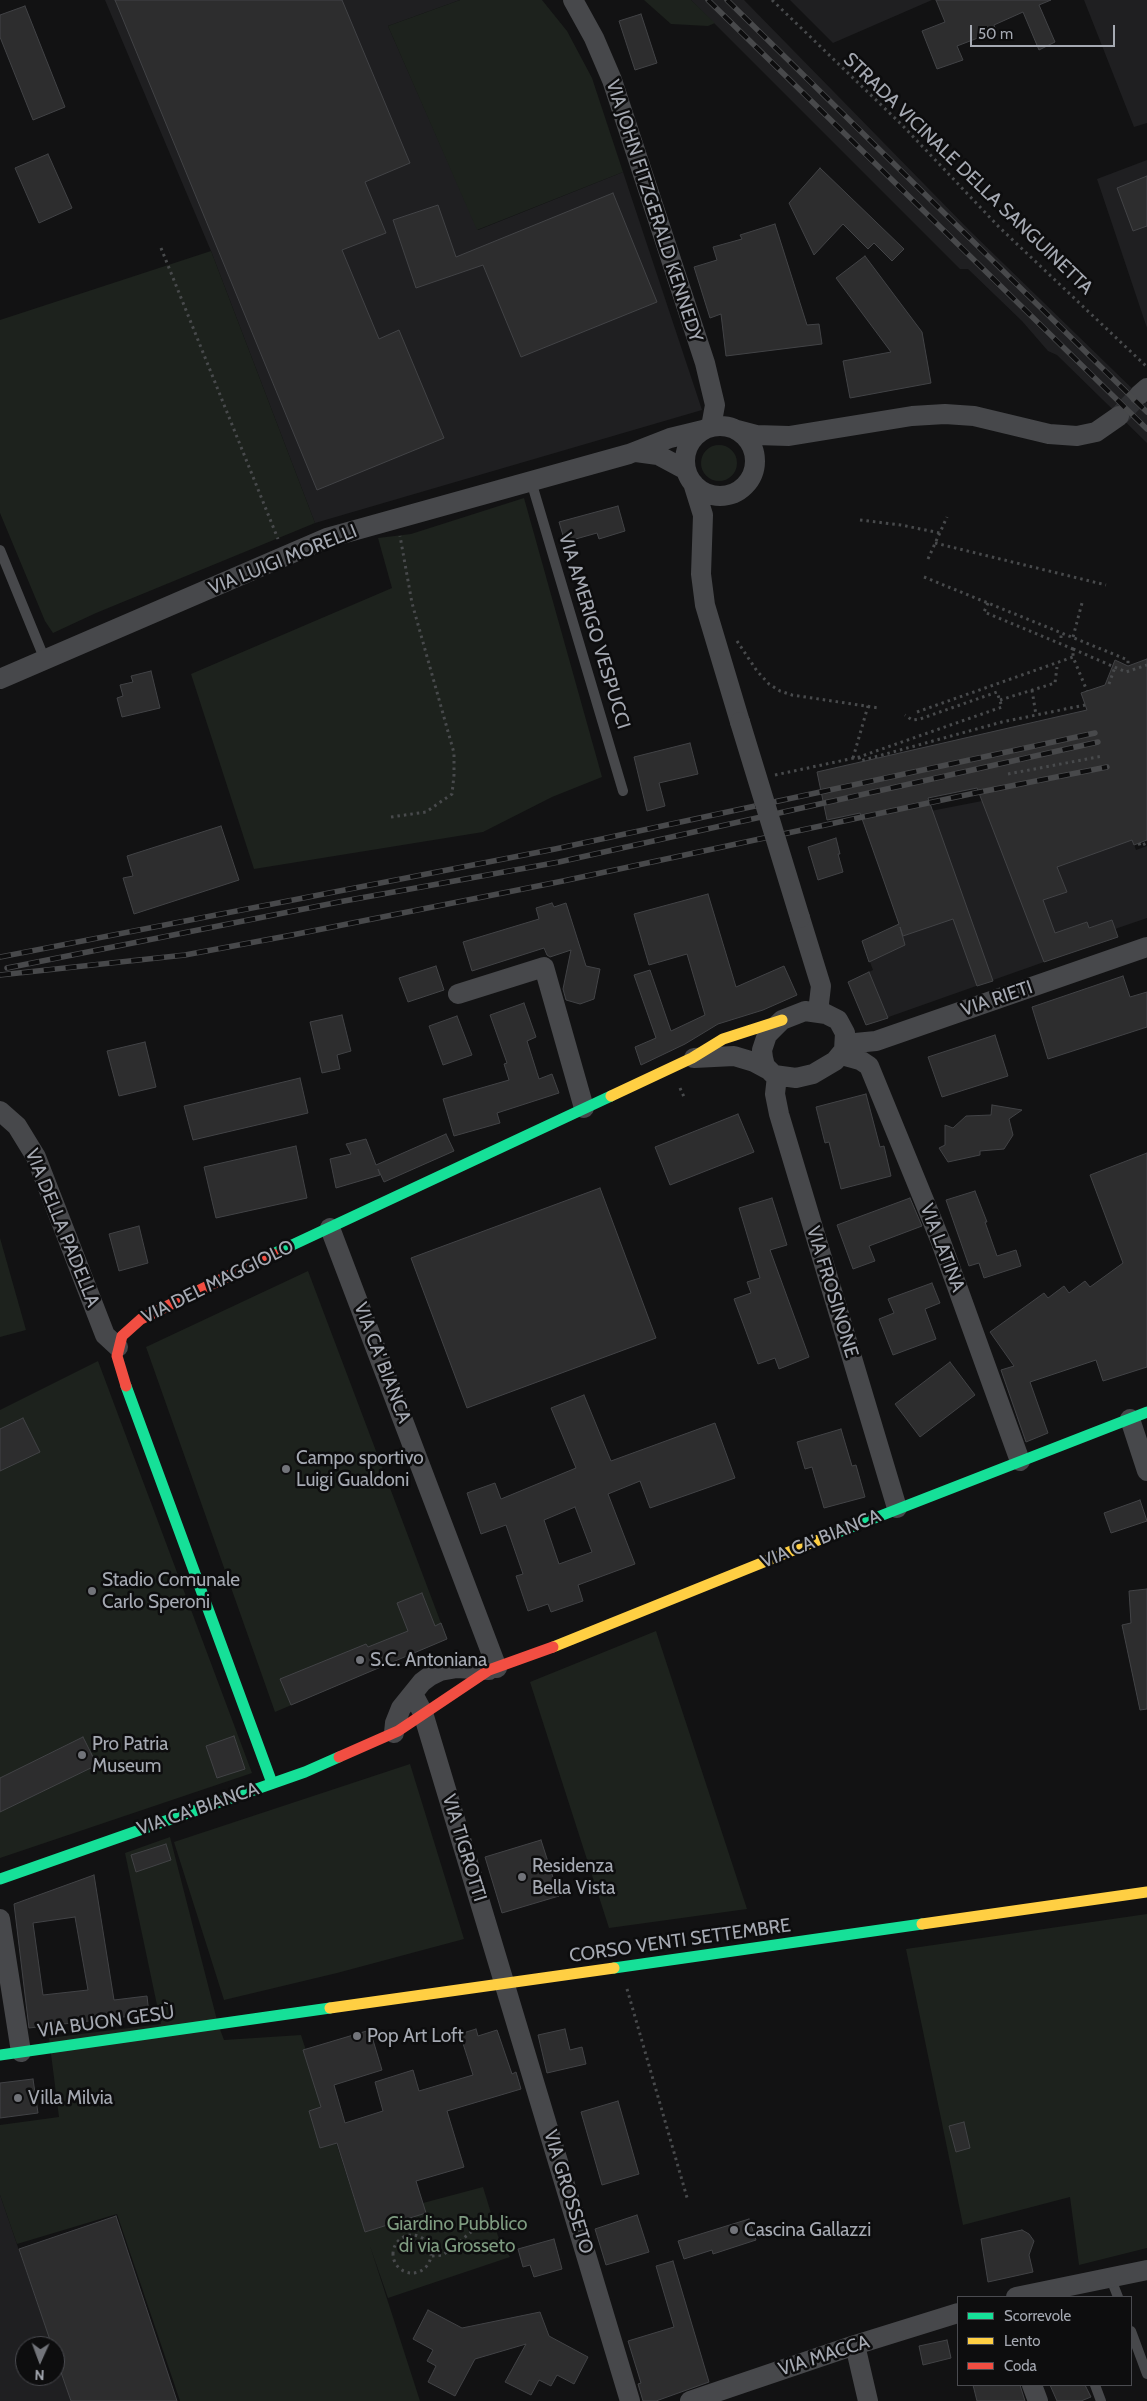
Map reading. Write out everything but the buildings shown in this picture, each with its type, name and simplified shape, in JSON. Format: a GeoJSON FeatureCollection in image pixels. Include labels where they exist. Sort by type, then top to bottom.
{"type":"FeatureCollection","features":[{"type":"Feature","properties":{"kind":"street","name":"VIA JOHN FITZGERALD KENNEDY"},"geometry":{"type":"LineString","coordinates":[[573,0],[587,22],[612,80],[705,364],[715,404],[707,429]]}},
{"type":"Feature","properties":{"kind":"street"},"geometry":{"type":"LineString","coordinates":[[818,1012],[821,986],[705,604],[701,574],[704,543],[703,515],[685,460],[688,447],[693,439],[707,429],[724,426],[764,436],[789,436],[912,416],[945,414],[974,416],[1049,434],[1077,436],[1096,432],[1119,416]]}},
{"type":"Feature","properties":{"kind":"street","name":"VIA LUIGI MORELLI"},"geometry":{"type":"LineString","coordinates":[[0,679],[327,538],[634,452],[670,438],[707,429]]}},
{"type":"Feature","properties":{"kind":"street"},"geometry":{"type":"LineString","coordinates":[[737,430],[750,444],[754,463]]}},
{"type":"Feature","properties":{"kind":"street"},"geometry":{"type":"LineString","coordinates":[[704,543],[714,517],[722,504],[748,481],[754,463],[766,450],[789,436]]}},
{"type":"Feature","properties":{"kind":"street"},"geometry":{"type":"LineString","coordinates":[[634,452],[654,454],[690,476],[712,494],[734,492]]}},
{"type":"Feature","properties":{"kind":"street","name":"VIA RIETI"},"geometry":{"type":"LineString","coordinates":[[843,1049],[876,1041],[1147,947]]}},
{"type":"Feature","properties":{"kind":"street"},"geometry":{"type":"LineString","coordinates":[[458,994],[544,967],[584,1108]]}},
{"type":"Feature","properties":{"kind":"street"},"geometry":{"type":"LineString","coordinates":[[805,1011],[818,1012],[833,1016],[842,1024],[846,1033],[843,1049],[827,1067],[807,1076],[796,1078],[772,1072],[763,1058],[764,1044],[770,1031],[782,1020],[805,1011]]}},
{"type":"Feature","properties":{"kind":"street","name":"VIA DEL MAGGIOLO"},"geometry":{"type":"LineString","coordinates":[[118,1347],[128,1328],[159,1308],[692,1058],[728,1037],[782,1020]]}},
{"type":"Feature","properties":{"kind":"street","name":"VIA LATINA"},"geometry":{"type":"LineString","coordinates":[[843,1049],[868,1066],[941,1242],[1020,1461]]}},
{"type":"Feature","properties":{"kind":"street","name":"VIA DEL MAGGIOLO"},"geometry":{"type":"LineString","coordinates":[[692,1058],[734,1056],[754,1062],[772,1072]]}},
{"type":"Feature","properties":{"kind":"street","name":"VIA FROSINONE"},"geometry":{"type":"LineString","coordinates":[[772,1072],[779,1114],[897,1508]]}},
{"type":"Feature","properties":{"kind":"street","name":"VIA DELLA PADELLA"},"geometry":{"type":"LineString","coordinates":[[0,1111],[16,1126],[36,1157],[104,1332],[108,1340],[118,1347]]}},
{"type":"Feature","properties":{"kind":"street","name":"VIA CA' BIANCA"},"geometry":{"type":"LineString","coordinates":[[330,1228],[492,1669]]}},
{"type":"Feature","properties":{"kind":"street"},"geometry":{"type":"LineString","coordinates":[[118,1347],[117,1356],[130,1398],[272,1783]]}},
{"type":"Feature","properties":{"kind":"street"},"geometry":{"type":"LineString","coordinates":[[1138,1416],[1147,1471]]}},
{"type":"Feature","properties":{"kind":"street","name":"VIA CA' BIANCA"},"geometry":{"type":"LineString","coordinates":[[0,1879],[305,1772],[394,1733],[492,1669],[897,1508],[1138,1416]]}},
{"type":"Feature","properties":{"kind":"street","name":"VIA CA' BIANCA"},"geometry":{"type":"LineString","coordinates":[[394,1733],[398,1715],[412,1694],[426,1679],[440,1671],[457,1668],[492,1669]]}},
{"type":"Feature","properties":{"kind":"street"},"geometry":{"type":"LineString","coordinates":[[412,1694],[423,1713]]}},
{"type":"Feature","properties":{"kind":"street","name":"VIA TIGROTTI"},"geometry":{"type":"LineString","coordinates":[[423,1713],[505,1984]]}},
{"type":"Feature","properties":{"kind":"street","name":"CORSO VENTI SETTEMBRE"},"geometry":{"type":"LineString","coordinates":[[218,2024],[1147,1892]]}},
{"type":"Feature","properties":{"kind":"street"},"geometry":{"type":"LineString","coordinates":[[0,1919],[21,2052]]}},
{"type":"Feature","properties":{"kind":"street","name":"VIA GROSSETO"},"geometry":{"type":"LineString","coordinates":[[505,1984],[630,2401]]}},
{"type":"Feature","properties":{"kind":"street","name":"VIA BUON GESÙ"},"geometry":{"type":"LineString","coordinates":[[0,2055],[218,2024]]}},
{"type":"Feature","properties":{"kind":"street"},"geometry":{"type":"LineString","coordinates":[[1028,2296],[1114,2288],[1147,2270]]}},
{"type":"Feature","properties":{"kind":"street","name":"VIA MACCA"},"geometry":{"type":"LineString","coordinates":[[690,2401],[855,2345],[957,2314]]}},
{"type":"Feature","properties":{"kind":"street"},"geometry":{"type":"LineString","coordinates":[[855,2345],[868,2401]]}},
{"type":"Feature","properties":{"kind":"street"},"geometry":{"type":"LineString","coordinates":[[1032,2386],[1038,2401]]}},
{"type":"Feature","properties":{"kind":"lane","name":"VIA AMERIGO VESPUCCI"},"geometry":{"type":"LineString","coordinates":[[531,481],[623,791]]}},
{"type":"Feature","properties":{"kind":"lane"},"geometry":{"type":"LineString","coordinates":[[0,550],[45,660]]}},
{"type":"Feature","properties":{"kind":"lane"},"geometry":{"type":"LineString","coordinates":[[1132,2335],[1147,2374]]}},
{"type":"Feature","properties":{"kind":"lane"},"geometry":{"type":"LineString","coordinates":[[1095,2386],[1101,2401]]}},
{"type":"Feature","properties":{"kind":"path","name":"STRADA VICINALE DELLA SANGUINETTA"},"geometry":{"type":"LineString","coordinates":[[772,0],[902,125],[999,227],[1147,367]]}},
{"type":"Feature","properties":{"kind":"path"},"geometry":{"type":"LineString","coordinates":[[161,248],[284,556]]}},
{"type":"Feature","properties":{"kind":"path"},"geometry":{"type":"LineString","coordinates":[[928,559],[947,517]]}},
{"type":"Feature","properties":{"kind":"path"},"geometry":{"type":"LineString","coordinates":[[391,818],[426,812],[452,794],[454,775],[454,753],[412,603],[396,518]]}},
{"type":"Feature","properties":{"kind":"path"},"geometry":{"type":"LineString","coordinates":[[860,520],[886,522],[940,533]]}},
{"type":"Feature","properties":{"kind":"path"},"geometry":{"type":"LineString","coordinates":[[935,543],[1106,585]]}},
{"type":"Feature","properties":{"kind":"path"},"geometry":{"type":"LineString","coordinates":[[924,577],[1128,660],[1128,666]]}},
{"type":"Feature","properties":{"kind":"path"},"geometry":{"type":"LineString","coordinates":[[988,603],[984,612],[1126,672],[1147,665]]}},
{"type":"Feature","properties":{"kind":"path"},"geometry":{"type":"LineString","coordinates":[[1073,637],[1082,603]]}},
{"type":"Feature","properties":{"kind":"path"},"geometry":{"type":"LineString","coordinates":[[1061,638],[1062,633]]}},
{"type":"Feature","properties":{"kind":"path"},"geometry":{"type":"LineString","coordinates":[[733,640],[742,646],[764,679],[780,691],[792,695],[880,708]]}},
{"type":"Feature","properties":{"kind":"path"},"geometry":{"type":"LineString","coordinates":[[1073,649],[1074,657],[1087,692]]}},
{"type":"Feature","properties":{"kind":"path"},"geometry":{"type":"LineString","coordinates":[[917,712],[1074,657]]}},
{"type":"Feature","properties":{"kind":"path"},"geometry":{"type":"LineString","coordinates":[[1000,700],[1055,683],[1057,667]]}},
{"type":"Feature","properties":{"kind":"path"},"geometry":{"type":"LineString","coordinates":[[1109,684],[1115,667]]}},
{"type":"Feature","properties":{"kind":"path"},"geometry":{"type":"LineString","coordinates":[[1032,690],[1036,715]]}},
{"type":"Feature","properties":{"kind":"path"},"geometry":{"type":"LineString","coordinates":[[770,781],[776,774],[859,757],[1002,707],[997,692],[920,719],[912,720],[905,715]]}},
{"type":"Feature","properties":{"kind":"path"},"geometry":{"type":"LineString","coordinates":[[859,757],[860,761],[1002,722],[1085,705]]}},
{"type":"Feature","properties":{"kind":"path"},"geometry":{"type":"LineString","coordinates":[[854,758],[868,706]]}},
{"type":"Feature","properties":{"kind":"path"},"geometry":{"type":"LineString","coordinates":[[1008,774],[1103,756]]}},
{"type":"Feature","properties":{"kind":"path"},"geometry":{"type":"LineString","coordinates":[[1139,843],[1140,846],[1147,843]]}},
{"type":"Feature","properties":{"kind":"path"},"geometry":{"type":"LineString","coordinates":[[619,1967],[688,2201]]}},
{"type":"Feature","properties":{"kind":"path"},"geometry":{"type":"LineString","coordinates":[[432,2256],[443,2254],[492,2215]]}},
{"type":"Feature","properties":{"kind":"path"},"geometry":{"type":"LineString","coordinates":[[418,2235],[429,2243],[432,2256],[426,2267],[421,2271],[410,2273],[404,2271],[395,2262],[393,2250],[399,2239],[405,2236],[418,2235]]}},
{"type":"Feature","properties":{"kind":"shaded area"},"geometry":{"type":"Polygon","coordinates":[[[105,0],[460,0],[388,26],[478,230],[623,172],[702,410],[315,523],[211,251],[105,0]]]}},
{"type":"Feature","properties":{"kind":"shaded area"},"geometry":{"type":"Polygon","coordinates":[[[691,0],[744,0],[970,231],[1147,403],[1147,443],[1057,355],[1048,351],[1022,321],[968,269],[960,269],[691,0]]]}},
{"type":"Feature","properties":{"kind":"shaded area"},"geometry":{"type":"Polygon","coordinates":[[[790,0],[932,0],[833,43],[790,0]]]}},
{"type":"Feature","properties":{"kind":"shaded area"},"geometry":{"type":"Polygon","coordinates":[[[1084,0],[1147,0],[1147,123],[1134,127],[1084,0]]]}},
{"type":"Feature","properties":{"kind":"shaded area"},"geometry":{"type":"Polygon","coordinates":[[[1147,160],[1147,328],[1097,179],[1147,160]]]}},
{"type":"Feature","properties":{"kind":"shaded area"},"geometry":{"type":"Polygon","coordinates":[[[982,801],[1119,802],[1136,850],[1147,846],[1147,918],[1115,929],[1112,920],[1089,928],[1087,922],[1065,930],[1039,945],[1044,962],[866,1025],[848,982],[873,970],[862,941],[899,924],[864,824],[982,801]]]}},
{"type":"Feature","properties":{"kind":"shaded area"},"geometry":{"type":"Polygon","coordinates":[[[0,2195],[49,2336],[15,2336],[15,2386],[65,2386],[65,2384],[71,2401],[0,2401],[0,2195]]]}},
{"type":"Feature","properties":{"kind":"green space"},"geometry":{"type":"Polygon","coordinates":[[[460,0],[542,0],[567,31],[592,78],[623,172],[477,230],[388,26],[460,0]]]}},
{"type":"Feature","properties":{"kind":"green space"},"geometry":{"type":"Polygon","coordinates":[[[644,0],[691,0],[715,23],[708,26],[671,24],[644,0]]]}},
{"type":"Feature","properties":{"kind":"green space"},"geometry":{"type":"Polygon","coordinates":[[[211,251],[315,523],[96,613],[53,633],[45,621],[0,513],[0,320],[211,251]]]}},
{"type":"Feature","properties":{"kind":"green space"},"geometry":{"type":"Polygon","coordinates":[[[719,445],[726,446],[732,450],[736,456],[736,470],[732,476],[726,480],[719,481],[712,480],[706,476],[702,470],[701,463],[702,456],[706,450],[712,446],[719,445]]]}},
{"type":"Feature","properties":{"kind":"green space"},"geometry":{"type":"Polygon","coordinates":[[[524,498],[602,777],[552,797],[483,832],[254,869],[191,674],[392,588],[378,538],[411,534],[524,498]]]}},
{"type":"Feature","properties":{"kind":"green space"},"geometry":{"type":"Polygon","coordinates":[[[0,1238],[26,1330],[0,1337],[0,1238]]]}},
{"type":"Feature","properties":{"kind":"green space","name":"Campo sportivo Luigi Gualdoni"},"geometry":{"type":"Polygon","coordinates":[[[308,1271],[447,1639],[275,1712],[146,1347],[308,1271]]]}},
{"type":"Feature","properties":{"kind":"green space","name":"Stadio Comunale Carlo Speroni"},"geometry":{"type":"Polygon","coordinates":[[[98,1361],[252,1773],[0,1858],[0,1410],[98,1361]]]}},
{"type":"Feature","properties":{"kind":"green space"},"geometry":{"type":"Polygon","coordinates":[[[656,1631],[747,1909],[609,1928],[530,1682],[656,1631]]]}},
{"type":"Feature","properties":{"kind":"green space"},"geometry":{"type":"Polygon","coordinates":[[[410,1764],[464,1939],[337,1973],[224,2000],[174,1842],[410,1764]]]}},
{"type":"Feature","properties":{"kind":"green space","name":"Giardino Pubblico di via Grosseto"},"geometry":{"type":"Polygon","coordinates":[[[170,1837],[218,2024],[224,2040],[301,2035],[365,2232],[425,2213],[423,2203],[483,2187],[498,2236],[510,2257],[388,2298],[370,2246],[420,2401],[180,2401],[117,2214],[17,2244],[0,2195],[0,2125],[59,2117],[49,2038],[161,2024],[125,1853],[170,1837]]]}},
{"type":"Feature","properties":{"kind":"green space"},"geometry":{"type":"Polygon","coordinates":[[[1147,1914],[1147,2248],[1079,2265],[1070,2197],[963,2225],[906,1949],[1147,1914]]]}},
{"type":"Feature","properties":{"kind":"tunnel"},"geometry":{"type":"LineString","coordinates":[[1119,416],[1139,395]]}},
{"type":"Feature","properties":{"kind":"railway"},"geometry":{"type":"LineString","coordinates":[[708,0],[1147,429]]}},
{"type":"Feature","properties":{"kind":"railway"},"geometry":{"type":"LineString","coordinates":[[727,0],[1147,412]]}},
{"type":"Feature","properties":{"kind":"railway"},"geometry":{"type":"LineString","coordinates":[[0,957],[555,849],[1095,733]]}},
{"type":"Feature","properties":{"kind":"railway"},"geometry":{"type":"LineString","coordinates":[[7,968],[344,901],[559,862],[1098,742]]}},
{"type":"Feature","properties":{"kind":"railway"},"geometry":{"type":"LineString","coordinates":[[0,975],[185,955],[292,935],[563,881],[975,793],[1107,767]]}},
{"type":"Feature","properties":{"kind":"traffic: fast"},"geometry":{"type":"LineString","coordinates":[[273,1254],[611,1096]]}},
{"type":"Feature","properties":{"kind":"traffic: fast"},"geometry":{"type":"LineString","coordinates":[[126,1386],[272,1783]]}},
{"type":"Feature","properties":{"kind":"traffic: fast"},"geometry":{"type":"LineString","coordinates":[[821,1539],[1147,1412]]}},
{"type":"Feature","properties":{"kind":"traffic: fast"},"geometry":{"type":"LineString","coordinates":[[0,1879],[305,1772],[339,1757]]}},
{"type":"Feature","properties":{"kind":"traffic: fast"},"geometry":{"type":"LineString","coordinates":[[614,1968],[922,1924]]}},
{"type":"Feature","properties":{"kind":"traffic: fast"},"geometry":{"type":"LineString","coordinates":[[0,2055],[330,2008]]}},
{"type":"Feature","properties":{"kind":"traffic: slow"},"geometry":{"type":"LineString","coordinates":[[611,1096],[692,1058],[723,1039],[782,1020]]}},
{"type":"Feature","properties":{"kind":"traffic: slow"},"geometry":{"type":"LineString","coordinates":[[553,1647],[821,1539]]}},
{"type":"Feature","properties":{"kind":"traffic: slow"},"geometry":{"type":"LineString","coordinates":[[922,1924],[1147,1892]]}},
{"type":"Feature","properties":{"kind":"traffic: slow"},"geometry":{"type":"LineString","coordinates":[[330,2008],[614,1968]]}},
{"type":"Feature","properties":{"kind":"traffic: jam"},"geometry":{"type":"LineString","coordinates":[[126,1386],[117,1356],[122,1336],[141,1319],[273,1254]]}},
{"type":"Feature","properties":{"kind":"traffic: jam"},"geometry":{"type":"LineString","coordinates":[[339,1757],[398,1731],[489,1670],[553,1647]]}},
{"type":"Feature","properties":{"kind":"place","name":"Campo sportivo Luigi Gualdoni"},"geometry":{"type":"Point","coordinates":[286,1469]}},
{"type":"Feature","properties":{"kind":"place","name":"Stadio Comunale Carlo Speroni"},"geometry":{"type":"Point","coordinates":[92,1591]}},
{"type":"Feature","properties":{"kind":"place","name":"S.C. Antoniana"},"geometry":{"type":"Point","coordinates":[360,1660]}},
{"type":"Feature","properties":{"kind":"place","name":"Pro Patria Museum"},"geometry":{"type":"Point","coordinates":[82,1755]}},
{"type":"Feature","properties":{"kind":"place","name":"Residenza Bella Vista"},"geometry":{"type":"Point","coordinates":[522,1877]}},
{"type":"Feature","properties":{"kind":"place","name":"Pop Art Loft"},"geometry":{"type":"Point","coordinates":[357,2036]}},
{"type":"Feature","properties":{"kind":"place","name":"Villa Milvia"},"geometry":{"type":"Point","coordinates":[18,2098]}},
{"type":"Feature","properties":{"kind":"place","name":"Cascina Gallazzi"},"geometry":{"type":"Point","coordinates":[734,2230]}}]}
